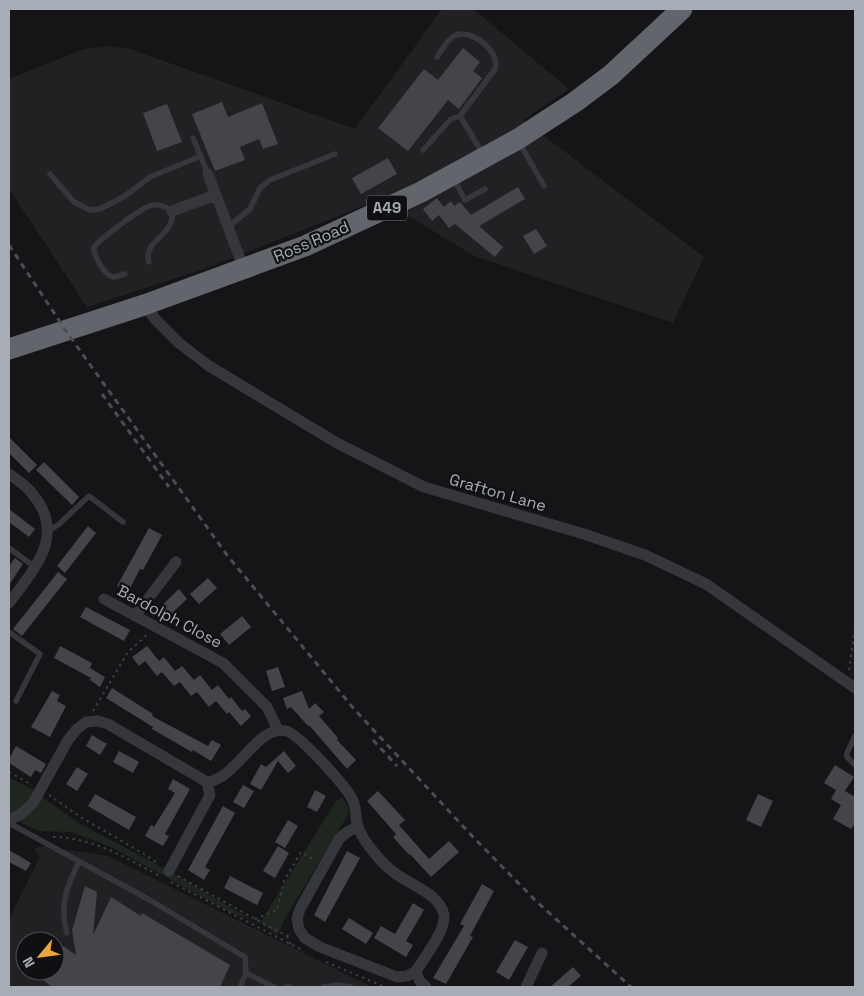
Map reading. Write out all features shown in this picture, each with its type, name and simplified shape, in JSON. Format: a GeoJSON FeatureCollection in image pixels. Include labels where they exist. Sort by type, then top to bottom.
{"type":"FeatureCollection","features":[{"type":"Feature","properties":{"kind":"highway","name":"Ross Road"},"geometry":{"type":"LineString","coordinates":[[9,349],[144,305],[244,269],[305,246],[385,210],[486,158],[575,102],[611,75],[682,9]]}},
{"type":"Feature","properties":{"kind":"street"},"geometry":{"type":"LineString","coordinates":[[208,174],[244,269]]}},
{"type":"Feature","properties":{"kind":"street"},"geometry":{"type":"LineString","coordinates":[[172,211],[216,195]]}},
{"type":"Feature","properties":{"kind":"street","name":"Grafton Lane"},"geometry":{"type":"LineString","coordinates":[[144,305],[179,343],[208,366],[337,442],[424,487],[584,534],[645,555],[706,584],[851,686]]}},
{"type":"Feature","properties":{"kind":"street"},"geometry":{"type":"LineString","coordinates":[[9,474],[29,490],[42,506],[47,519],[48,531],[45,545],[35,567],[9,603]]}},
{"type":"Feature","properties":{"kind":"street"},"geometry":{"type":"LineString","coordinates":[[135,616],[176,562]]}},
{"type":"Feature","properties":{"kind":"street","name":"Bardolph Close"},"geometry":{"type":"LineString","coordinates":[[104,600],[223,663],[266,707],[278,730]]}},
{"type":"Feature","properties":{"kind":"street"},"geometry":{"type":"LineString","coordinates":[[9,822],[33,803],[68,740],[86,722],[98,721],[108,724],[207,782],[216,781],[226,775],[264,736],[278,730],[294,734],[345,787],[353,801],[358,826],[371,849],[384,865],[431,896],[444,913],[444,925],[416,972],[407,976],[397,977],[320,947],[305,938],[299,929],[297,919],[300,909],[339,839],[358,826]]}},
{"type":"Feature","properties":{"kind":"street"},"geometry":{"type":"LineString","coordinates":[[166,876],[210,794],[207,782]]}},
{"type":"Feature","properties":{"kind":"street"},"geometry":{"type":"LineString","coordinates":[[526,987],[542,953]]}},
{"type":"Feature","properties":{"kind":"street"},"geometry":{"type":"LineString","coordinates":[[416,972],[419,980],[426,987]]}},
{"type":"Feature","properties":{"kind":"lane"},"geometry":{"type":"LineString","coordinates":[[424,150],[451,119],[460,116],[495,69],[497,59],[478,39],[463,34],[456,35],[449,40],[437,57]]}},
{"type":"Feature","properties":{"kind":"lane"},"geometry":{"type":"LineString","coordinates":[[460,116],[486,158]]}},
{"type":"Feature","properties":{"kind":"lane"},"geometry":{"type":"LineString","coordinates":[[193,138],[208,174]]}},
{"type":"Feature","properties":{"kind":"lane"},"geometry":{"type":"LineString","coordinates":[[518,139],[544,186]]}},
{"type":"Feature","properties":{"kind":"lane"},"geometry":{"type":"LineString","coordinates":[[228,228],[250,209],[260,188],[270,180],[335,154]]}},
{"type":"Feature","properties":{"kind":"lane"},"geometry":{"type":"LineString","coordinates":[[50,174],[74,202],[90,210],[100,209],[125,196],[150,177],[200,156]]}},
{"type":"Feature","properties":{"kind":"lane"},"geometry":{"type":"LineString","coordinates":[[452,176],[465,200],[485,189]]}},
{"type":"Feature","properties":{"kind":"lane"},"geometry":{"type":"LineString","coordinates":[[125,274],[111,277],[107,274],[94,255],[94,247],[148,207],[158,205],[166,207],[172,211],[172,221],[167,230],[148,249],[148,262]]}},
{"type":"Feature","properties":{"kind":"lane"},"geometry":{"type":"LineString","coordinates":[[48,531],[58,525],[89,496],[123,522]]}},
{"type":"Feature","properties":{"kind":"lane"},"geometry":{"type":"LineString","coordinates":[[9,548],[35,567]]}},
{"type":"Feature","properties":{"kind":"lane"},"geometry":{"type":"LineString","coordinates":[[9,632],[40,654],[16,701]]}},
{"type":"Feature","properties":{"kind":"lane"},"geometry":{"type":"LineString","coordinates":[[855,736],[847,753],[847,758],[855,766]]}},
{"type":"Feature","properties":{"kind":"lane"},"geometry":{"type":"LineString","coordinates":[[9,822],[148,900],[245,958],[246,973],[240,987]]}},
{"type":"Feature","properties":{"kind":"lane"},"geometry":{"type":"LineString","coordinates":[[67,934],[64,899],[67,887],[79,862]]}},
{"type":"Feature","properties":{"kind":"lane"},"geometry":{"type":"LineString","coordinates":[[246,973],[274,987]]}},
{"type":"Feature","properties":{"kind":"lane"},"geometry":{"type":"LineString","coordinates":[[324,987],[338,985],[351,987]]}},
{"type":"Feature","properties":{"kind":"path"},"geometry":{"type":"LineString","coordinates":[[86,722],[128,652],[155,628]]}},
{"type":"Feature","properties":{"kind":"path"},"geometry":{"type":"LineString","coordinates":[[851,686],[855,628]]}},
{"type":"Feature","properties":{"kind":"path"},"geometry":{"type":"LineString","coordinates":[[9,772],[40,789]]}},
{"type":"Feature","properties":{"kind":"path"},"geometry":{"type":"LineString","coordinates":[[53,837],[70,837],[109,849],[166,876],[308,954]]}},
{"type":"Feature","properties":{"kind":"path"},"geometry":{"type":"LineString","coordinates":[[255,920],[277,910],[284,881],[301,852],[324,866]]}},
{"type":"Feature","properties":{"kind":"path"},"geometry":{"type":"LineString","coordinates":[[287,936],[292,945]]}},
{"type":"Feature","properties":{"kind":"path"},"geometry":{"type":"LineString","coordinates":[[325,962],[384,987]]}},
{"type":"Feature","properties":{"kind":"shaded area"},"geometry":{"type":"Polygon","coordinates":[[[442,9],[473,9],[569,89],[523,120],[704,257],[673,323],[474,256],[381,199],[204,269],[87,307],[9,189],[9,79],[84,49],[108,46],[130,49],[355,129],[442,9]]]}},
{"type":"Feature","properties":{"kind":"shaded area"},"geometry":{"type":"Polygon","coordinates":[[[9,777],[35,791],[24,805],[9,815],[9,777]]]}},
{"type":"Feature","properties":{"kind":"shaded area"},"geometry":{"type":"Polygon","coordinates":[[[42,797],[79,823],[169,871],[250,919],[232,913],[111,847],[71,832],[38,831],[18,821],[42,797]]]}},
{"type":"Feature","properties":{"kind":"shaded area"},"geometry":{"type":"Polygon","coordinates":[[[342,798],[347,805],[349,813],[284,920],[278,935],[260,923],[336,801],[342,798]]]}},
{"type":"Feature","properties":{"kind":"shaded area"},"geometry":{"type":"Polygon","coordinates":[[[43,846],[108,856],[372,987],[9,987],[9,919],[40,857],[34,848],[43,846]]]}},
{"type":"Feature","properties":{"kind":"building"},"geometry":{"type":"Polygon","coordinates":[[[463,48],[480,62],[473,71],[482,78],[459,109],[448,100],[408,151],[378,128],[424,69],[438,80],[463,48]]]}},
{"type":"Feature","properties":{"kind":"building"},"geometry":{"type":"Polygon","coordinates":[[[222,102],[228,117],[262,103],[278,144],[263,149],[259,139],[240,147],[245,160],[215,171],[192,114],[222,102]]]}},
{"type":"Feature","properties":{"kind":"building"},"geometry":{"type":"Polygon","coordinates":[[[167,104],[182,142],[157,151],[143,113],[167,104]]]}},
{"type":"Feature","properties":{"kind":"building"},"geometry":{"type":"Polygon","coordinates":[[[388,158],[397,174],[361,194],[352,178],[388,158]]]}},
{"type":"Feature","properties":{"kind":"building"},"geometry":{"type":"Polygon","coordinates":[[[518,187],[525,199],[479,226],[503,247],[495,257],[455,224],[449,228],[439,215],[432,221],[423,209],[437,198],[444,207],[451,201],[454,206],[460,202],[471,215],[518,187]]]}},
{"type":"Feature","properties":{"kind":"building"},"geometry":{"type":"Polygon","coordinates":[[[536,229],[547,246],[534,254],[523,236],[536,229]]]}},
{"type":"Feature","properties":{"kind":"building"},"geometry":{"type":"Polygon","coordinates":[[[9,437],[37,465],[29,473],[9,453],[9,437]]]}},
{"type":"Feature","properties":{"kind":"building"},"geometry":{"type":"Polygon","coordinates":[[[44,462],[79,497],[72,505],[36,470],[44,462]]]}},
{"type":"Feature","properties":{"kind":"building"},"geometry":{"type":"Polygon","coordinates":[[[9,509],[35,529],[29,537],[9,522],[9,509]]]}},
{"type":"Feature","properties":{"kind":"building"},"geometry":{"type":"Polygon","coordinates":[[[88,526],[96,533],[65,573],[57,566],[88,526]]]}},
{"type":"Feature","properties":{"kind":"building"},"geometry":{"type":"Polygon","coordinates":[[[149,528],[162,535],[143,570],[140,569],[128,592],[117,586],[149,528]]]}},
{"type":"Feature","properties":{"kind":"building"},"geometry":{"type":"Polygon","coordinates":[[[15,558],[23,564],[9,585],[9,566],[15,558]]]}},
{"type":"Feature","properties":{"kind":"building"},"geometry":{"type":"Polygon","coordinates":[[[58,572],[67,579],[22,636],[13,629],[58,572]]]}},
{"type":"Feature","properties":{"kind":"building"},"geometry":{"type":"Polygon","coordinates":[[[208,578],[217,588],[199,604],[190,594],[208,578]]]}},
{"type":"Feature","properties":{"kind":"building"},"geometry":{"type":"Polygon","coordinates":[[[179,589],[187,599],[168,617],[159,608],[179,589]]]}},
{"type":"Feature","properties":{"kind":"building"},"geometry":{"type":"Polygon","coordinates":[[[86,607],[130,630],[124,641],[80,617],[86,607]]]}},
{"type":"Feature","properties":{"kind":"building"},"geometry":{"type":"Polygon","coordinates":[[[242,616],[251,627],[229,645],[220,634],[242,616]]]}},
{"type":"Feature","properties":{"kind":"building"},"geometry":{"type":"Polygon","coordinates":[[[60,646],[92,663],[90,668],[105,677],[100,687],[90,680],[91,678],[54,658],[60,646]]]}},
{"type":"Feature","properties":{"kind":"building"},"geometry":{"type":"Polygon","coordinates":[[[147,646],[159,661],[164,657],[175,671],[182,666],[194,680],[200,675],[212,690],[218,685],[229,699],[231,697],[242,711],[245,709],[251,716],[241,726],[216,701],[209,707],[197,692],[191,696],[180,682],[174,686],[162,672],[157,676],[145,661],[139,666],[132,657],[147,646]]]}},
{"type":"Feature","properties":{"kind":"building"},"geometry":{"type":"Polygon","coordinates":[[[278,667],[285,687],[272,691],[266,671],[278,667]]]}},
{"type":"Feature","properties":{"kind":"building"},"geometry":{"type":"Polygon","coordinates":[[[112,688],[153,714],[152,716],[208,746],[212,740],[221,745],[211,761],[152,729],[153,727],[106,698],[112,688]]]}},
{"type":"Feature","properties":{"kind":"building"},"geometry":{"type":"Polygon","coordinates":[[[52,691],[60,695],[57,701],[66,706],[50,737],[31,727],[52,691]]]}},
{"type":"Feature","properties":{"kind":"building"},"geometry":{"type":"Polygon","coordinates":[[[302,691],[309,709],[315,703],[324,712],[319,716],[338,738],[337,740],[356,760],[347,769],[291,707],[287,709],[283,698],[302,691]]]}},
{"type":"Feature","properties":{"kind":"building"},"geometry":{"type":"Polygon","coordinates":[[[92,735],[107,744],[100,755],[86,746],[92,735]]]}},
{"type":"Feature","properties":{"kind":"building"},"geometry":{"type":"Polygon","coordinates":[[[16,746],[46,764],[41,773],[35,770],[31,777],[9,763],[9,759],[16,746]]]}},
{"type":"Feature","properties":{"kind":"building"},"geometry":{"type":"Polygon","coordinates":[[[119,751],[139,762],[133,773],[113,762],[119,751]]]}},
{"type":"Feature","properties":{"kind":"building"},"geometry":{"type":"Polygon","coordinates":[[[284,751],[296,766],[288,773],[278,761],[261,790],[250,784],[261,764],[266,767],[284,751]]]}},
{"type":"Feature","properties":{"kind":"building"},"geometry":{"type":"Polygon","coordinates":[[[835,765],[854,777],[845,791],[855,797],[855,823],[851,829],[833,819],[841,805],[831,799],[836,790],[824,783],[835,765]]]}},
{"type":"Feature","properties":{"kind":"building"},"geometry":{"type":"Polygon","coordinates":[[[77,767],[88,774],[77,791],[66,784],[77,767]]]}},
{"type":"Feature","properties":{"kind":"building"},"geometry":{"type":"Polygon","coordinates":[[[173,779],[190,789],[165,834],[169,836],[163,846],[145,836],[151,825],[154,827],[175,793],[168,789],[173,779]]]}},
{"type":"Feature","properties":{"kind":"building"},"geometry":{"type":"Polygon","coordinates":[[[243,785],[254,791],[244,808],[233,802],[243,785]]]}},
{"type":"Feature","properties":{"kind":"building"},"geometry":{"type":"Polygon","coordinates":[[[315,790],[326,796],[317,812],[307,807],[315,790]]]}},
{"type":"Feature","properties":{"kind":"building"},"geometry":{"type":"Polygon","coordinates":[[[378,791],[405,820],[399,825],[429,859],[449,841],[459,852],[431,877],[393,837],[396,834],[367,801],[378,791]]]}},
{"type":"Feature","properties":{"kind":"building"},"geometry":{"type":"Polygon","coordinates":[[[95,794],[136,817],[129,830],[88,806],[95,794]]]}},
{"type":"Feature","properties":{"kind":"building"},"geometry":{"type":"Polygon","coordinates":[[[758,794],[773,801],[761,827],[746,820],[758,794]]]}},
{"type":"Feature","properties":{"kind":"building"},"geometry":{"type":"Polygon","coordinates":[[[223,806],[235,813],[205,867],[210,870],[204,880],[188,870],[223,806]]]}},
{"type":"Feature","properties":{"kind":"building"},"geometry":{"type":"Polygon","coordinates":[[[288,820],[298,826],[285,848],[275,842],[288,820]]]}},
{"type":"Feature","properties":{"kind":"building"},"geometry":{"type":"Polygon","coordinates":[[[278,846],[289,853],[275,878],[263,871],[278,846]]]}},
{"type":"Feature","properties":{"kind":"building"},"geometry":{"type":"Polygon","coordinates":[[[9,850],[31,863],[26,871],[9,862],[9,850]]]}},
{"type":"Feature","properties":{"kind":"building"},"geometry":{"type":"Polygon","coordinates":[[[347,851],[360,858],[325,922],[314,915],[347,851]]]}},
{"type":"Feature","properties":{"kind":"building"},"geometry":{"type":"Polygon","coordinates":[[[230,876],[263,893],[257,905],[224,888],[230,876]]]}},
{"type":"Feature","properties":{"kind":"building"},"geometry":{"type":"Polygon","coordinates":[[[482,884],[494,891],[470,936],[473,937],[446,984],[433,978],[464,926],[460,924],[482,884]]]}},
{"type":"Feature","properties":{"kind":"building"},"geometry":{"type":"Polygon","coordinates":[[[85,886],[97,892],[93,935],[111,897],[141,916],[142,913],[230,965],[220,987],[52,987],[44,981],[65,981],[65,947],[76,955],[72,930],[85,886]]]}},
{"type":"Feature","properties":{"kind":"building"},"geometry":{"type":"Polygon","coordinates":[[[413,903],[424,910],[406,941],[413,945],[406,957],[374,938],[381,926],[395,934],[413,903]]]}},
{"type":"Feature","properties":{"kind":"building"},"geometry":{"type":"Polygon","coordinates":[[[349,918],[373,933],[366,944],[342,929],[349,918]]]}},
{"type":"Feature","properties":{"kind":"building"},"geometry":{"type":"Polygon","coordinates":[[[515,940],[528,947],[509,980],[496,972],[515,940]]]}},
{"type":"Feature","properties":{"kind":"building"},"geometry":{"type":"Polygon","coordinates":[[[573,967],[581,976],[568,987],[550,987],[573,967]]]}},
{"type":"Feature","properties":{"kind":"railway"},"geometry":{"type":"LineString","coordinates":[[9,245],[68,334],[227,555],[354,709],[473,837],[536,901],[631,987]]}},
{"type":"Feature","properties":{"kind":"railway"},"geometry":{"type":"LineString","coordinates":[[102,394],[169,487]]}},
{"type":"Feature","properties":{"kind":"railway"},"geometry":{"type":"LineString","coordinates":[[373,740],[397,766]]}}]}
